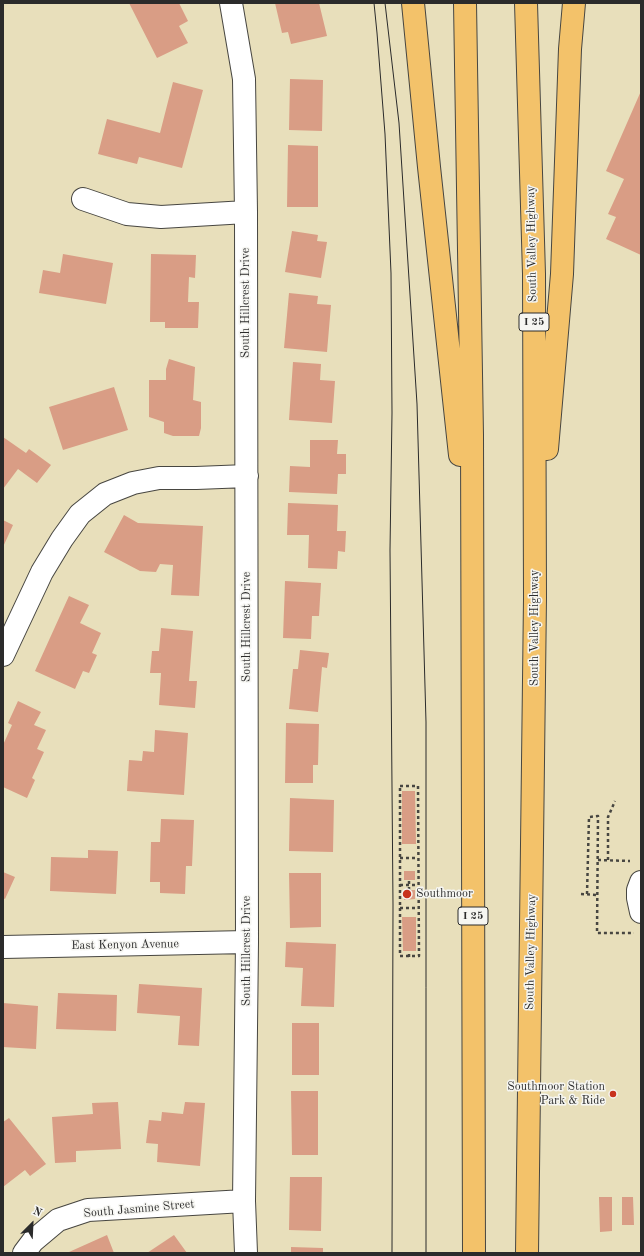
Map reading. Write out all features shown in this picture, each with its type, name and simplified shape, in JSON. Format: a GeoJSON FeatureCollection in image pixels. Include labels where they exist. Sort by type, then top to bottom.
{"type":"FeatureCollection","features":[{"type":"Feature","properties":{"kind":"highway"},"geometry":{"type":"LineString","coordinates":[[413,3],[473,578]]}},
{"type":"Feature","properties":{"kind":"highway","name":"I 25"},"geometry":{"type":"LineString","coordinates":[[465,3],[472,412],[474,1253]]}},
{"type":"Feature","properties":{"kind":"highway","name":"South Valley Highway"},"geometry":{"type":"LineString","coordinates":[[526,3],[534,274],[535,598],[527,1253]]}},
{"type":"Feature","properties":{"kind":"highway"},"geometry":{"type":"LineString","coordinates":[[535,598],[562,274],[570,49],[574,3]]}},
{"type":"Feature","properties":{"kind":"street","name":"South Hillcrest Drive"},"geometry":{"type":"LineString","coordinates":[[231,3],[244,79],[246,212],[247,942],[244,1201],[246,1253]]}},
{"type":"Feature","properties":{"kind":"street"},"geometry":{"type":"LineString","coordinates":[[83,199],[127,214],[161,217],[246,212]]}},
{"type":"Feature","properties":{"kind":"street"},"geometry":{"type":"LineString","coordinates":[[3,655],[42,572],[62,539],[80,514],[105,494],[133,483],[159,478],[247,476]]}},
{"type":"Feature","properties":{"kind":"street"},"geometry":{"type":"LineString","coordinates":[[641,882],[638,890],[641,912]]}},
{"type":"Feature","properties":{"kind":"street","name":"East Kenyon Avenue"},"geometry":{"type":"LineString","coordinates":[[3,947],[247,942]]}},
{"type":"Feature","properties":{"kind":"street","name":"South Jasmine Street"},"geometry":{"type":"LineString","coordinates":[[24,1253],[33,1241],[58,1220],[88,1210],[244,1201]]}},
{"type":"Feature","properties":{"kind":"path"},"geometry":{"type":"LineString","coordinates":[[400,786],[418,786],[418,858],[418,956],[400,956],[400,786]]}},
{"type":"Feature","properties":{"kind":"path"},"geometry":{"type":"LineString","coordinates":[[608,860],[608,817],[615,801]]}},
{"type":"Feature","properties":{"kind":"path"},"geometry":{"type":"LineString","coordinates":[[587,894],[589,816],[598,816],[597,933],[634,933]]}},
{"type":"Feature","properties":{"kind":"path"},"geometry":{"type":"LineString","coordinates":[[400,858],[418,858]]}},
{"type":"Feature","properties":{"kind":"path"},"geometry":{"type":"LineString","coordinates":[[598,860],[630,861]]}},
{"type":"Feature","properties":{"kind":"path"},"geometry":{"type":"LineString","coordinates":[[409,880],[409,890]]}},
{"type":"Feature","properties":{"kind":"path"},"geometry":{"type":"LineString","coordinates":[[400,885],[418,885]]}},
{"type":"Feature","properties":{"kind":"path"},"geometry":{"type":"LineString","coordinates":[[581,894],[597,895]]}},
{"type":"Feature","properties":{"kind":"path"},"geometry":{"type":"LineString","coordinates":[[400,908],[418,908]]}},
{"type":"Feature","properties":{"kind":"path"},"geometry":{"type":"LineString","coordinates":[[409,951],[409,957]]}},
{"type":"Feature","properties":{"kind":"building"},"geometry":{"type":"Polygon","coordinates":[[[129,3],[179,3],[188,21],[179,26],[188,43],[157,58],[129,3]]]}},
{"type":"Feature","properties":{"kind":"building"},"geometry":{"type":"Polygon","coordinates":[[[275,3],[319,3],[327,36],[291,44],[288,32],[282,33],[275,3]]]}},
{"type":"Feature","properties":{"kind":"building"},"geometry":{"type":"Polygon","coordinates":[[[290,79],[323,80],[322,131],[289,130],[290,79]]]}},
{"type":"Feature","properties":{"kind":"building"},"geometry":{"type":"Polygon","coordinates":[[[173,82],[203,90],[182,168],[139,157],[137,164],[98,154],[107,119],[160,133],[173,82]]]}},
{"type":"Feature","properties":{"kind":"building"},"geometry":{"type":"Polygon","coordinates":[[[641,91],[641,255],[606,239],[616,217],[608,214],[624,179],[606,171],[641,91]]]}},
{"type":"Feature","properties":{"kind":"building"},"geometry":{"type":"Polygon","coordinates":[[[288,145],[318,146],[318,207],[287,207],[288,145]]]}},
{"type":"Feature","properties":{"kind":"building"},"geometry":{"type":"Polygon","coordinates":[[[292,231],[318,235],[317,241],[327,242],[321,278],[285,272],[292,231]]]}},
{"type":"Feature","properties":{"kind":"building"},"geometry":{"type":"Polygon","coordinates":[[[63,254],[113,263],[106,304],[39,293],[43,270],[60,273],[63,254]]]}},
{"type":"Feature","properties":{"kind":"building"},"geometry":{"type":"Polygon","coordinates":[[[151,254],[196,255],[195,278],[189,277],[188,302],[199,302],[198,328],[165,328],[165,322],[150,322],[151,254]]]}},
{"type":"Feature","properties":{"kind":"building"},"geometry":{"type":"Polygon","coordinates":[[[289,293],[318,296],[317,304],[331,305],[327,352],[284,348],[289,293]]]}},
{"type":"Feature","properties":{"kind":"building"},"geometry":{"type":"Polygon","coordinates":[[[169,359],[195,367],[193,400],[201,402],[201,428],[199,436],[173,436],[164,433],[164,422],[149,417],[149,380],[166,380],[166,369],[169,359]]]}},
{"type":"Feature","properties":{"kind":"building"},"geometry":{"type":"Polygon","coordinates":[[[293,362],[321,364],[320,380],[335,381],[332,423],[289,420],[293,362]]]}},
{"type":"Feature","properties":{"kind":"building"},"geometry":{"type":"Polygon","coordinates":[[[114,387],[128,430],[63,450],[49,407],[114,387]]]}},
{"type":"Feature","properties":{"kind":"building"},"geometry":{"type":"Polygon","coordinates":[[[3,437],[26,453],[29,449],[51,465],[37,483],[18,469],[3,489],[3,437]]]}},
{"type":"Feature","properties":{"kind":"building"},"geometry":{"type":"Polygon","coordinates":[[[310,440],[338,440],[337,454],[346,454],[346,474],[338,474],[337,494],[289,492],[290,466],[310,467],[310,440]]]}},
{"type":"Feature","properties":{"kind":"building"},"geometry":{"type":"Polygon","coordinates":[[[288,503],[338,505],[337,531],[346,531],[345,552],[338,551],[337,569],[308,568],[309,535],[287,535],[288,503]]]}},
{"type":"Feature","properties":{"kind":"building"},"geometry":{"type":"Polygon","coordinates":[[[124,515],[138,523],[203,526],[199,596],[171,595],[173,565],[160,564],[156,572],[140,571],[104,552],[124,515]]]}},
{"type":"Feature","properties":{"kind":"building"},"geometry":{"type":"Polygon","coordinates":[[[3,520],[13,525],[3,547],[3,520]]]}},
{"type":"Feature","properties":{"kind":"building"},"geometry":{"type":"Polygon","coordinates":[[[285,581],[321,583],[319,616],[312,616],[311,639],[283,638],[285,581]]]}},
{"type":"Feature","properties":{"kind":"building"},"geometry":{"type":"Polygon","coordinates":[[[69,596],[89,605],[80,623],[101,633],[92,653],[97,655],[89,673],[83,671],[75,689],[35,671],[69,596]]]}},
{"type":"Feature","properties":{"kind":"building"},"geometry":{"type":"Polygon","coordinates":[[[161,628],[193,631],[189,681],[197,681],[195,708],[159,705],[161,673],[150,673],[152,651],[159,651],[161,628]]]}},
{"type":"Feature","properties":{"kind":"building"},"geometry":{"type":"Polygon","coordinates":[[[300,650],[329,653],[327,668],[322,667],[318,712],[289,709],[293,669],[298,669],[300,650]]]}},
{"type":"Feature","properties":{"kind":"building"},"geometry":{"type":"Polygon","coordinates":[[[18,701],[41,712],[34,725],[46,730],[37,749],[44,752],[32,778],[35,780],[27,798],[3,787],[3,745],[12,725],[8,723],[18,701]]]}},
{"type":"Feature","properties":{"kind":"building"},"geometry":{"type":"Polygon","coordinates":[[[286,723],[319,724],[318,765],[313,765],[313,783],[285,783],[286,723]]]}},
{"type":"Feature","properties":{"kind":"building"},"geometry":{"type":"Polygon","coordinates":[[[155,730],[188,733],[184,795],[127,791],[129,760],[142,761],[143,751],[154,752],[155,730]]]}},
{"type":"Feature","properties":{"kind":"building"},"geometry":{"type":"Polygon","coordinates":[[[402,791],[415,791],[416,844],[402,844],[402,791]]]}},
{"type":"Feature","properties":{"kind":"building"},"geometry":{"type":"Polygon","coordinates":[[[290,798],[334,800],[333,852],[289,851],[290,798]]]}},
{"type":"Feature","properties":{"kind":"building"},"geometry":{"type":"Polygon","coordinates":[[[161,819],[194,820],[192,866],[186,866],[185,894],[160,893],[160,882],[150,882],[151,842],[160,842],[161,819]]]}},
{"type":"Feature","properties":{"kind":"building"},"geometry":{"type":"Polygon","coordinates":[[[88,850],[118,851],[116,894],[50,891],[51,857],[88,858],[88,850]]]}},
{"type":"Feature","properties":{"kind":"building"},"geometry":{"type":"Polygon","coordinates":[[[404,871],[415,871],[415,880],[404,880],[404,871]]]}},
{"type":"Feature","properties":{"kind":"building"},"geometry":{"type":"Polygon","coordinates":[[[3,872],[15,877],[5,899],[3,898],[3,872]]]}},
{"type":"Feature","properties":{"kind":"building"},"geometry":{"type":"Polygon","coordinates":[[[289,873],[321,873],[321,927],[290,928],[289,873]]]}},
{"type":"Feature","properties":{"kind":"building"},"geometry":{"type":"Polygon","coordinates":[[[404,890],[415,890],[415,899],[404,900],[404,890]]]}},
{"type":"Feature","properties":{"kind":"building"},"geometry":{"type":"Polygon","coordinates":[[[402,917],[416,917],[416,951],[403,951],[402,917]]]}},
{"type":"Feature","properties":{"kind":"building"},"geometry":{"type":"Polygon","coordinates":[[[286,942],[336,944],[334,1007],[301,1006],[303,968],[285,967],[286,942]]]}},
{"type":"Feature","properties":{"kind":"building"},"geometry":{"type":"Polygon","coordinates":[[[139,984],[202,988],[199,1046],[178,1045],[180,1016],[137,1013],[139,984]]]}},
{"type":"Feature","properties":{"kind":"building"},"geometry":{"type":"Polygon","coordinates":[[[58,993],[117,995],[116,1031],[56,1029],[58,993]]]}},
{"type":"Feature","properties":{"kind":"building"},"geometry":{"type":"Polygon","coordinates":[[[3,1003],[38,1006],[36,1049],[3,1047],[3,1003]]]}},
{"type":"Feature","properties":{"kind":"building"},"geometry":{"type":"Polygon","coordinates":[[[292,1023],[319,1023],[319,1075],[292,1075],[292,1023]]]}},
{"type":"Feature","properties":{"kind":"building"},"geometry":{"type":"Polygon","coordinates":[[[291,1091],[318,1091],[318,1155],[292,1155],[291,1091]]]}},
{"type":"Feature","properties":{"kind":"building"},"geometry":{"type":"Polygon","coordinates":[[[118,1102],[121,1149],[76,1151],[76,1162],[55,1163],[52,1117],[93,1114],[92,1103],[118,1102]]]}},
{"type":"Feature","properties":{"kind":"building"},"geometry":{"type":"Polygon","coordinates":[[[185,1102],[205,1103],[200,1166],[157,1162],[158,1144],[146,1143],[149,1120],[161,1121],[162,1112],[183,1114],[185,1102]]]}},
{"type":"Feature","properties":{"kind":"building"},"geometry":{"type":"Polygon","coordinates":[[[9,1118],[46,1164],[30,1176],[25,1170],[3,1187],[3,1122],[9,1118]]]}},
{"type":"Feature","properties":{"kind":"building"},"geometry":{"type":"Polygon","coordinates":[[[290,1177],[322,1177],[321,1231],[289,1230],[290,1177]]]}},
{"type":"Feature","properties":{"kind":"building"},"geometry":{"type":"Polygon","coordinates":[[[599,1197],[612,1197],[612,1231],[600,1232],[599,1197]]]}},
{"type":"Feature","properties":{"kind":"building"},"geometry":{"type":"Polygon","coordinates":[[[622,1197],[633,1197],[634,1225],[622,1225],[622,1197]]]}},
{"type":"Feature","properties":{"kind":"building"},"geometry":{"type":"Polygon","coordinates":[[[107,1235],[114,1253],[69,1253],[69,1252],[107,1235]]]}},
{"type":"Feature","properties":{"kind":"building"},"geometry":{"type":"Polygon","coordinates":[[[174,1235],[187,1253],[147,1253],[174,1235]]]}},
{"type":"Feature","properties":{"kind":"building"},"geometry":{"type":"Polygon","coordinates":[[[291,1247],[323,1248],[323,1253],[291,1253],[291,1247]]]}},
{"type":"Feature","properties":{"kind":"tram line"},"geometry":{"type":"LineString","coordinates":[[374,3],[385,134],[391,273],[392,413],[390,550],[393,905],[392,1253]]}},
{"type":"Feature","properties":{"kind":"tram line"},"geometry":{"type":"LineString","coordinates":[[385,3],[399,123],[417,404],[426,722],[426,1253]]}},
{"type":"Feature","properties":{"kind":"place","name":"Southmoor"},"geometry":{"type":"Point","coordinates":[407,894]}},
{"type":"Feature","properties":{"kind":"place","name":"Southmoor Station Park & Ride"},"geometry":{"type":"Point","coordinates":[613,1094]}}]}
